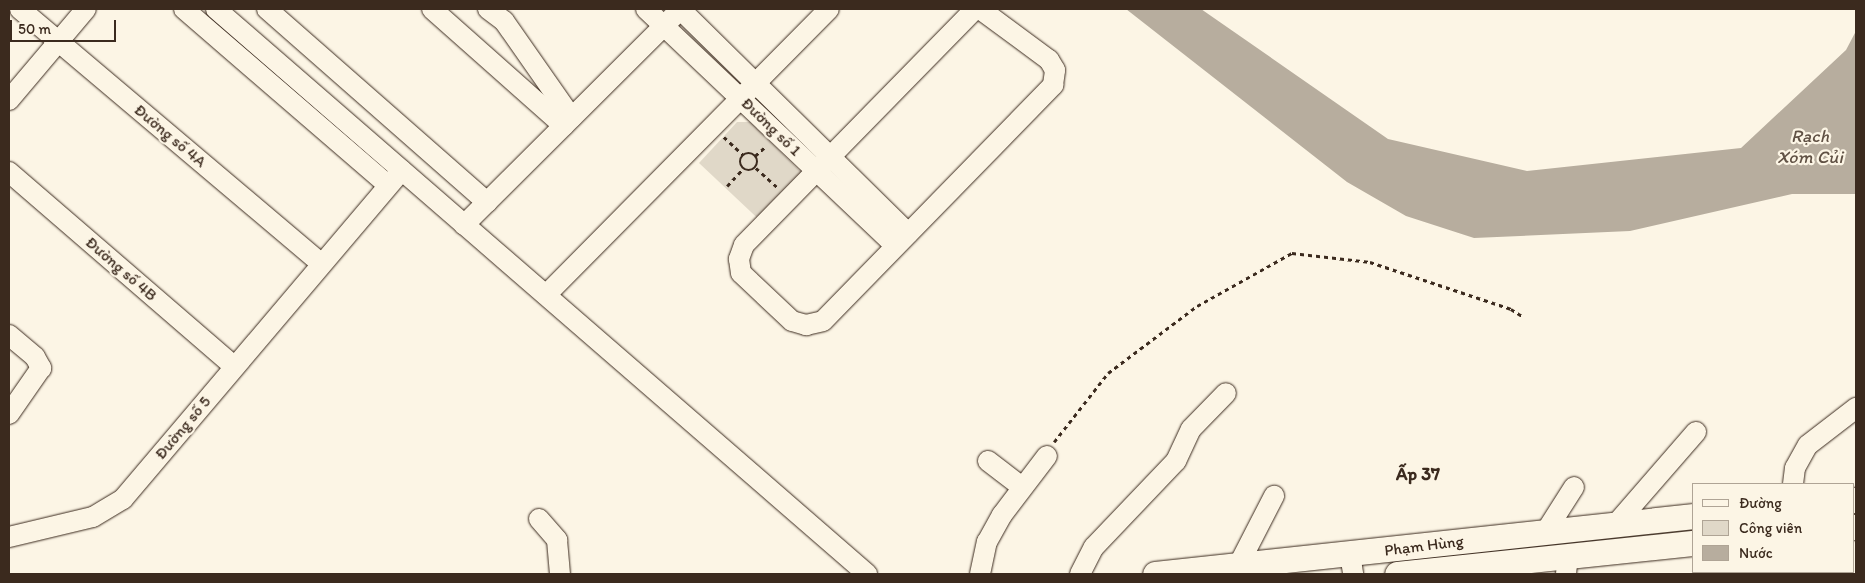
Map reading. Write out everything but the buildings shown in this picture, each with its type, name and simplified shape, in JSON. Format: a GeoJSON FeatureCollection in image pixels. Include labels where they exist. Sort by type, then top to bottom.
{"type":"FeatureCollection","features":[{"type":"Feature","properties":{"kind":"main road","name":"Phạm Hùng"},"geometry":{"type":"LineString","coordinates":[[1155,574],[1238,566],[1352,564],[1546,531],[1692,516]]}},
{"type":"Feature","properties":{"kind":"main road","name":"Phạm Hùng"},"geometry":{"type":"LineString","coordinates":[[1396,574],[1567,565],[1692,543]]}},
{"type":"Feature","properties":{"kind":"street","name":"Đường số 4A"},"geometry":{"type":"LineString","coordinates":[[20,9],[321,263]]}},
{"type":"Feature","properties":{"kind":"street"},"geometry":{"type":"LineString","coordinates":[[9,100],[86,9]]}},
{"type":"Feature","properties":{"kind":"street"},"geometry":{"type":"LineString","coordinates":[[184,9],[388,185]]}},
{"type":"Feature","properties":{"kind":"street"},"geometry":{"type":"LineString","coordinates":[[216,9],[867,574]]}},
{"type":"Feature","properties":{"kind":"street"},"geometry":{"type":"LineString","coordinates":[[267,9],[487,202]]}},
{"type":"Feature","properties":{"kind":"street"},"geometry":{"type":"LineString","coordinates":[[432,9],[568,122]]}},
{"type":"Feature","properties":{"kind":"street"},"geometry":{"type":"LineString","coordinates":[[488,9],[504,21],[568,122]]}},
{"type":"Feature","properties":{"kind":"street","name":"Đường số 1"},"geometry":{"type":"LineString","coordinates":[[646,9],[816,170],[902,240]]}},
{"type":"Feature","properties":{"kind":"street"},"geometry":{"type":"LineString","coordinates":[[464,225],[681,9],[830,156],[902,240]]}},
{"type":"Feature","properties":{"kind":"street"},"geometry":{"type":"LineString","coordinates":[[546,295],[828,9]]}},
{"type":"Feature","properties":{"kind":"street"},"geometry":{"type":"LineString","coordinates":[[974,9],[744,245],[739,259],[741,273],[792,320],[806,325],[823,321],[1053,85],[1055,70],[1049,60],[980,9]]}},
{"type":"Feature","properties":{"kind":"street","name":"Đường số 5"},"geometry":{"type":"LineString","coordinates":[[9,537],[108,511],[402,170]]}},
{"type":"Feature","properties":{"kind":"street","name":"Đường số 4B"},"geometry":{"type":"LineString","coordinates":[[9,172],[234,366]]}},
{"type":"Feature","properties":{"kind":"street"},"geometry":{"type":"LineString","coordinates":[[9,335],[41,368],[9,414]]}},
{"type":"Feature","properties":{"kind":"street"},"geometry":{"type":"LineString","coordinates":[[1080,574],[1094,547],[1176,461],[1191,429],[1226,393]]}},
{"type":"Feature","properties":{"kind":"street"},"geometry":{"type":"LineString","coordinates":[[1793,483],[1795,468],[1808,445],[1856,408]]}},
{"type":"Feature","properties":{"kind":"street"},"geometry":{"type":"LineString","coordinates":[[1616,524],[1696,432]]}},
{"type":"Feature","properties":{"kind":"street"},"geometry":{"type":"LineString","coordinates":[[980,574],[987,542],[1022,487],[1048,452]]}},
{"type":"Feature","properties":{"kind":"street"},"geometry":{"type":"LineString","coordinates":[[988,461],[1022,487]]}},
{"type":"Feature","properties":{"kind":"street"},"geometry":{"type":"LineString","coordinates":[[1546,531],[1574,487]]}},
{"type":"Feature","properties":{"kind":"street"},"geometry":{"type":"LineString","coordinates":[[1238,566],[1274,496]]}},
{"type":"Feature","properties":{"kind":"street"},"geometry":{"type":"LineString","coordinates":[[539,519],[558,540],[560,574]]}},
{"type":"Feature","properties":{"kind":"path"},"geometry":{"type":"LineString","coordinates":[[713,127],[743,155],[755,156],[756,168],[788,198]]}},
{"type":"Feature","properties":{"kind":"path"},"geometry":{"type":"LineString","coordinates":[[743,155],[743,169]]}},
{"type":"Feature","properties":{"kind":"path"},"geometry":{"type":"LineString","coordinates":[[727,186],[743,169],[756,168]]}},
{"type":"Feature","properties":{"kind":"path"},"geometry":{"type":"LineString","coordinates":[[1048,452],[1108,374],[1197,306],[1292,253],[1370,262],[1511,309],[1524,317]]}},
{"type":"Feature","properties":{"kind":"green space"},"geometry":{"type":"Polygon","coordinates":[[[737,122],[750,122],[804,175],[768,228],[699,163],[737,122]]]}},
{"type":"Feature","properties":{"kind":"water","name":"Rạch Xóm Củi"},"geometry":{"type":"Polygon","coordinates":[[[1126,9],[1201,9],[1388,139],[1527,171],[1741,148],[1846,50],[1856,31],[1856,194],[1792,194],[1630,231],[1474,238],[1406,216],[1347,182],[1126,9]]]}},
{"type":"Feature","properties":{"kind":"district","name":"Ấp 37"},"geometry":{"type":"Point","coordinates":[1418,474]}}]}
